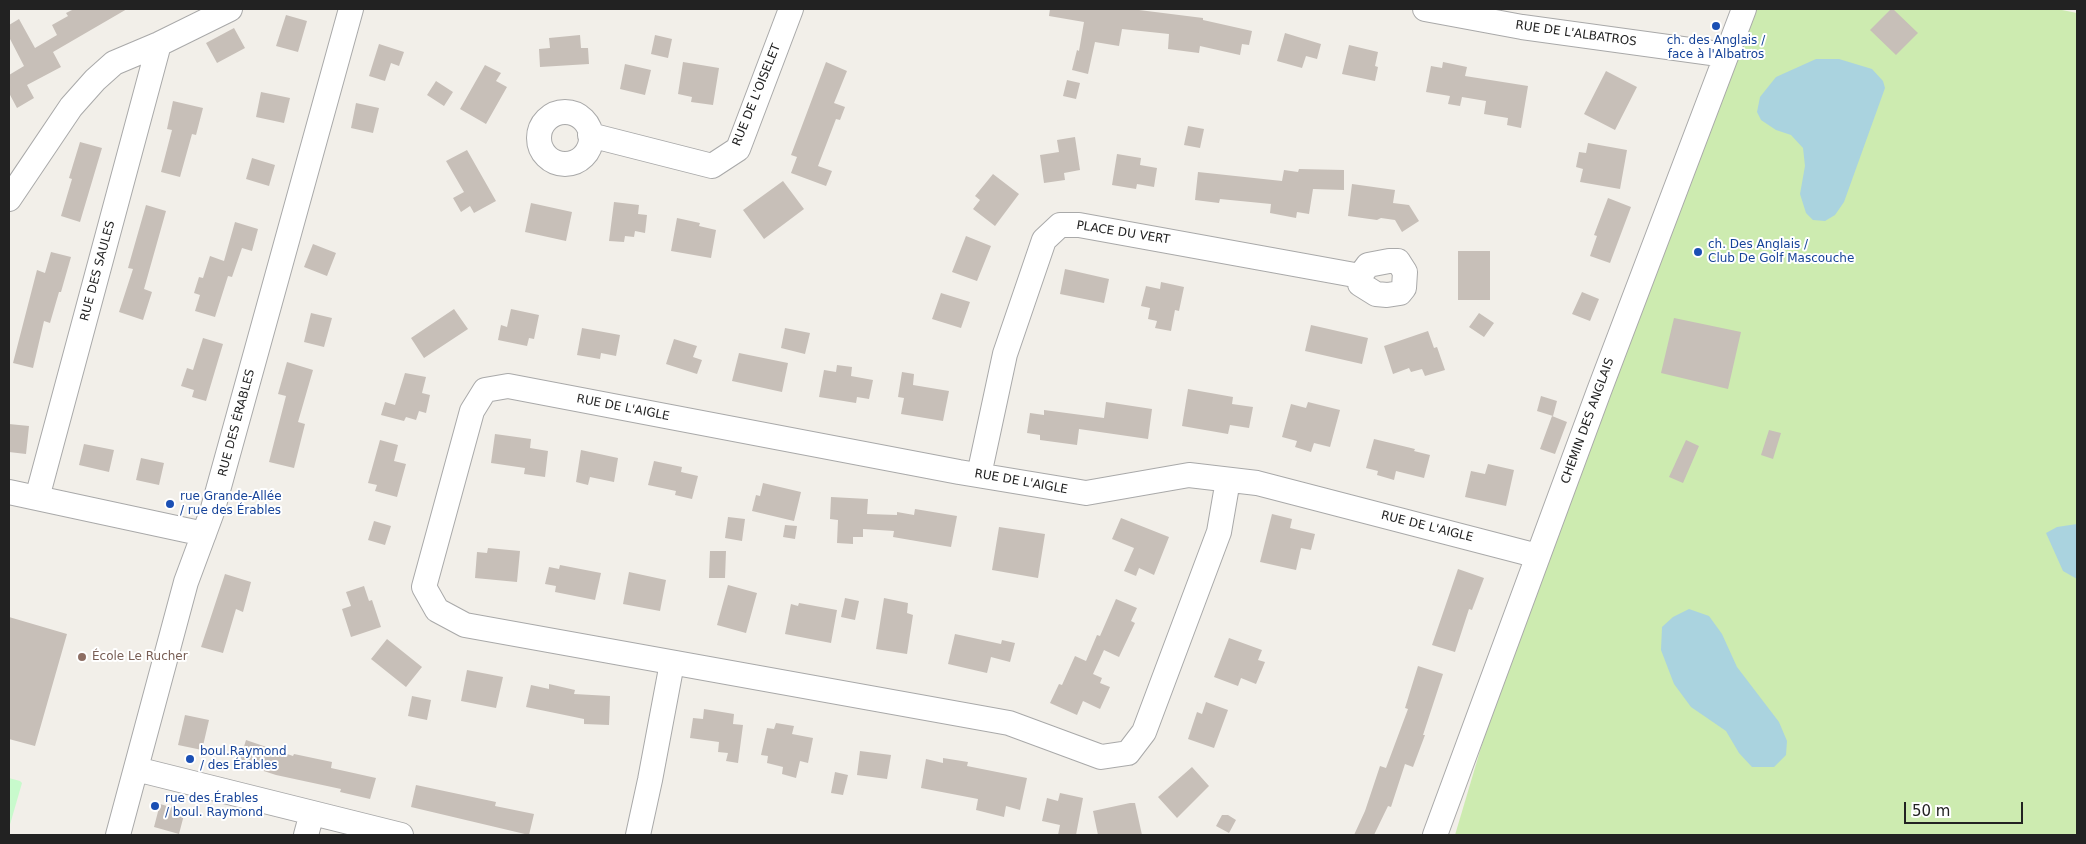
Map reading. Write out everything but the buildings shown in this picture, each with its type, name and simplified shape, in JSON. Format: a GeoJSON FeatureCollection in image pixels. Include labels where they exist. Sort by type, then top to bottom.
{"type":"FeatureCollection","features":[{"type":"Feature","properties":{"kind":"street"},"geometry":{"type":"LineString","coordinates":[[9,199],[71,107],[95,80],[114,63],[159,44],[230,9]]}},
{"type":"Feature","properties":{"kind":"street","name":"RUE DES ÉRABLES"},"geometry":{"type":"LineString","coordinates":[[118,835],[186,582],[212,512],[351,9]]}},
{"type":"Feature","properties":{"kind":"street","name":"RUE DE L'OISELET"},"geometry":{"type":"LineString","coordinates":[[590,135],[712,166],[738,149],[791,9]]}},
{"type":"Feature","properties":{"kind":"street","name":"RUE DE L'ALBATROS"},"geometry":{"type":"LineString","coordinates":[[1425,9],[1522,27],[1726,55]]}},
{"type":"Feature","properties":{"kind":"street","name":"CHEMIN DES ANGLAIS"},"geometry":{"type":"LineString","coordinates":[[1435,835],[1744,9]]}},
{"type":"Feature","properties":{"kind":"street","name":"RUE DES SAULES"},"geometry":{"type":"LineString","coordinates":[[36,498],[159,44]]}},
{"type":"Feature","properties":{"kind":"street","name":"PLACE DU VERT"},"geometry":{"type":"LineString","coordinates":[[979,475],[1005,354],[1044,240],[1060,225],[1079,225],[1360,276]]}},
{"type":"Feature","properties":{"kind":"street","name":"RUE DE L'AIGLE"},"geometry":{"type":"LineString","coordinates":[[1228,480],[1219,532],[1144,732],[1128,753],[1100,757],[1009,723],[465,625],[437,610],[424,587],[472,411],[486,390],[508,386],[979,475],[1086,493],[1189,476],[1228,480],[1257,483],[1538,556]]}},
{"type":"Feature","properties":{"kind":"street"},"geometry":{"type":"LineString","coordinates":[[9,492],[204,534]]}},
{"type":"Feature","properties":{"kind":"street"},"geometry":{"type":"LineString","coordinates":[[638,835],[672,663]]}},
{"type":"Feature","properties":{"kind":"street"},"geometry":{"type":"LineString","coordinates":[[136,769],[401,835]]}},
{"type":"Feature","properties":{"kind":"street"},"geometry":{"type":"LineString","coordinates":[[306,835],[312,813]]}},
{"type":"Feature","properties":{"kind":"green space"},"geometry":{"type":"Polygon","coordinates":[[[1742,9],[2057,9],[2077,13],[2077,835],[1455,835],[1538,556],[1742,9]]]}},
{"type":"Feature","properties":{"kind":"green space"},"geometry":{"type":"Polygon","coordinates":[[[9,778],[22,783],[9,828],[9,778]]]}},
{"type":"Feature","properties":{"kind":"water"},"geometry":{"type":"Polygon","coordinates":[[[1816,59],[1839,59],[1872,69],[1883,81],[1885,88],[1844,202],[1835,215],[1825,221],[1813,220],[1806,213],[1800,194],[1805,166],[1803,148],[1791,135],[1776,130],[1761,120],[1757,112],[1760,97],[1776,77],[1816,59]]]}},
{"type":"Feature","properties":{"kind":"water"},"geometry":{"type":"Polygon","coordinates":[[[2077,524],[2077,579],[2063,571],[2046,533],[2057,527],[2077,524]]]}},
{"type":"Feature","properties":{"kind":"water"},"geometry":{"type":"Polygon","coordinates":[[[1689,609],[1709,616],[1722,634],[1737,667],[1779,722],[1787,741],[1786,755],[1774,767],[1752,767],[1739,753],[1726,731],[1691,707],[1674,684],[1661,650],[1662,627],[1673,617],[1689,609]]]}},
{"type":"Feature","properties":{"kind":"place","name":"ch. des Anglais / face à l'Albatros"},"geometry":{"type":"Point","coordinates":[1716,26]}},
{"type":"Feature","properties":{"kind":"place","name":"ch. Des Anglais / Club De Golf Mascouche"},"geometry":{"type":"Point","coordinates":[1698,252]}},
{"type":"Feature","properties":{"kind":"place","name":"rue Grande-Allée / rue des Érables"},"geometry":{"type":"Point","coordinates":[170,504]}},
{"type":"Feature","properties":{"kind":"place","name":"École Le Rucher"},"geometry":{"type":"Point","coordinates":[82,657]}},
{"type":"Feature","properties":{"kind":"place","name":"boul.Raymond / des Érables"},"geometry":{"type":"Point","coordinates":[190,759]}},
{"type":"Feature","properties":{"kind":"place","name":"rue des Érables / boul. Raymond"},"geometry":{"type":"Point","coordinates":[155,806]}}]}
